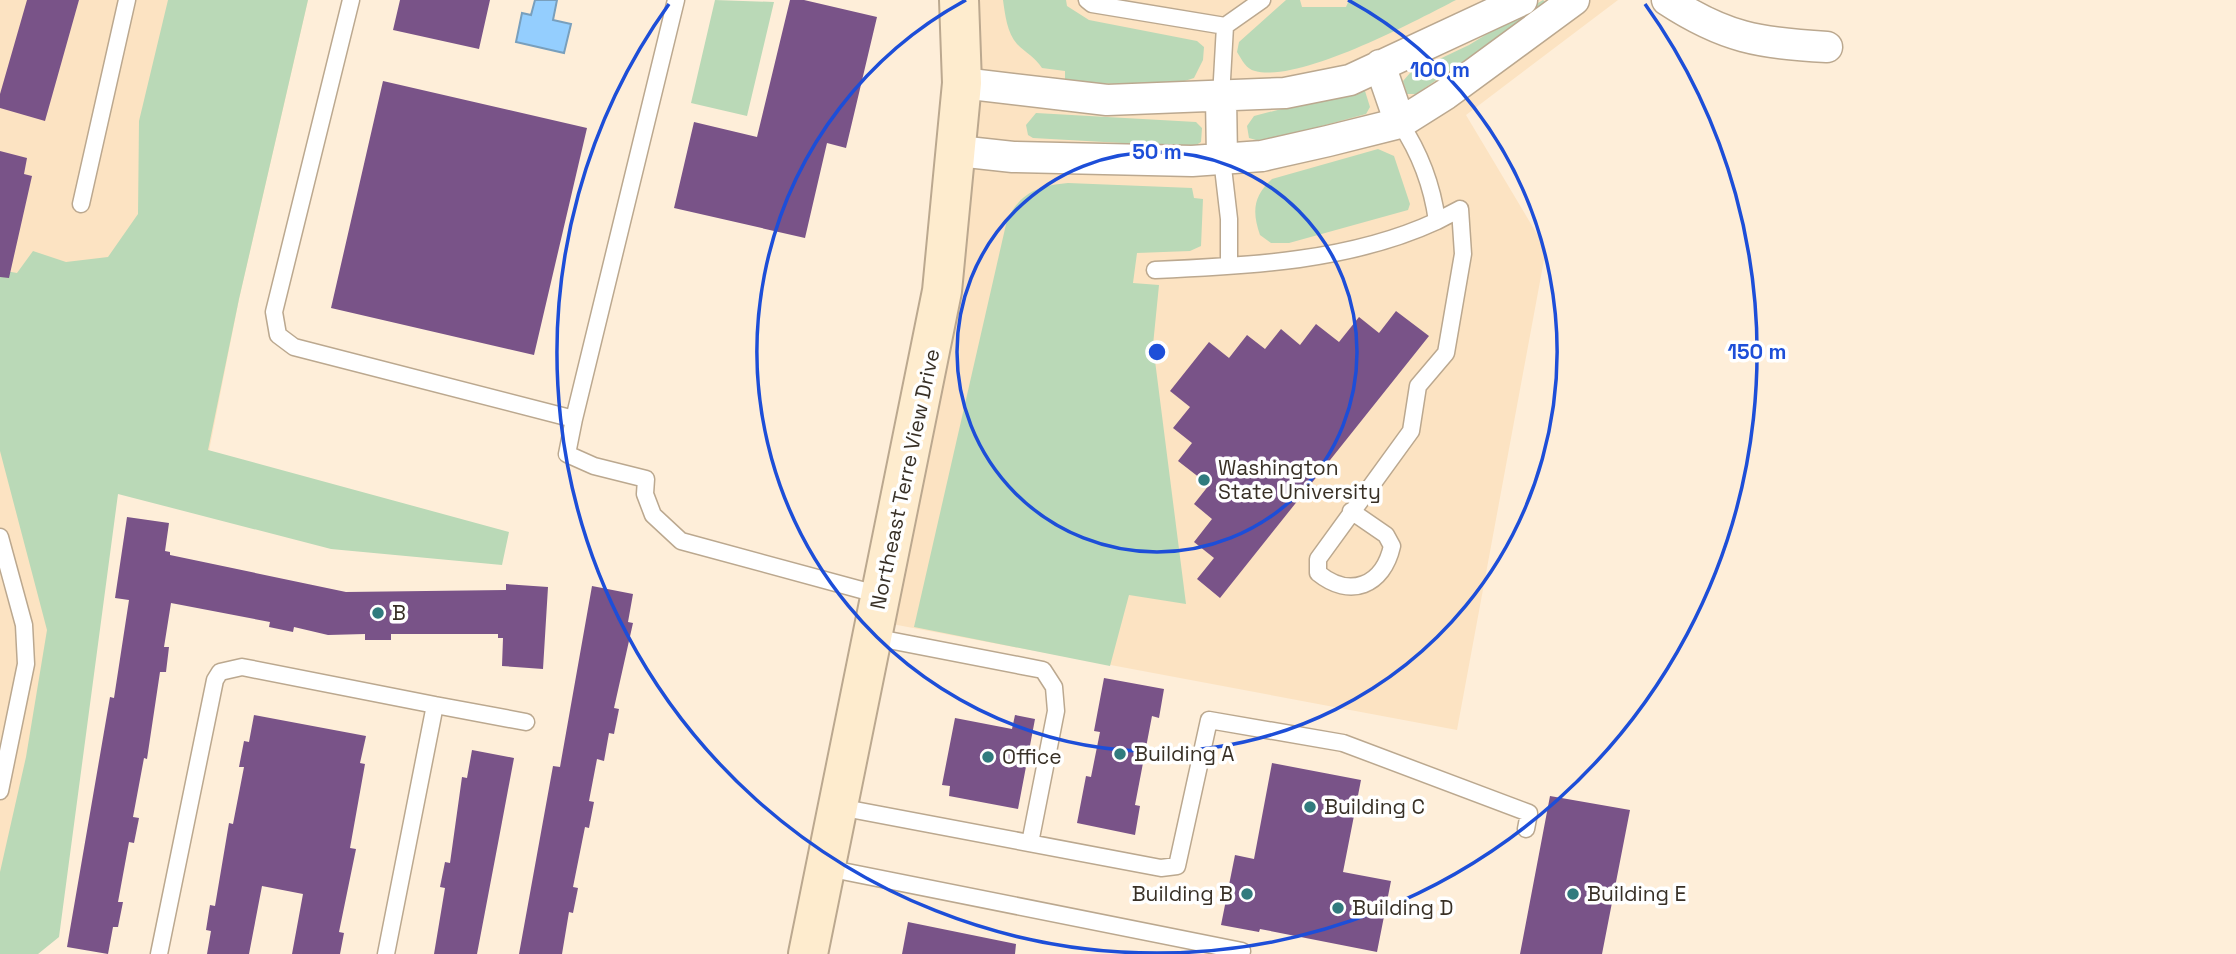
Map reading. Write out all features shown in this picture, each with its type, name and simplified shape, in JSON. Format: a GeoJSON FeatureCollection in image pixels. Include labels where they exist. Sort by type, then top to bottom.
{"type":"FeatureCollection","features":[{"type":"Feature","properties":{"kind":"main road","name":"Northeast Terre View Drive"},"geometry":{"type":"LineString","coordinates":[[808,954],[942,291],[958,150],[962,83],[959,0]]}},
{"type":"Feature","properties":{"kind":"street"},"geometry":{"type":"LineString","coordinates":[[962,83],[1107,100],[1285,93],[1350,80],[1522,0]]}},
{"type":"Feature","properties":{"kind":"street"},"geometry":{"type":"LineString","coordinates":[[958,150],[1026,158],[1222,159],[1262,156],[1400,123],[1437,100],[1574,0]]}},
{"type":"Feature","properties":{"kind":"street"},"geometry":{"type":"LineString","coordinates":[[1667,0],[1723,32],[1767,44],[1827,47]]}},
{"type":"Feature","properties":{"kind":"street"},"geometry":{"type":"LineString","coordinates":[[1380,65],[1400,123]]}},
{"type":"Feature","properties":{"kind":"street"},"geometry":{"type":"LineString","coordinates":[[1221,97],[1222,159]]}},
{"type":"Feature","properties":{"kind":"lane"},"geometry":{"type":"LineString","coordinates":[[80,204],[127,0]]}},
{"type":"Feature","properties":{"kind":"lane"},"geometry":{"type":"LineString","coordinates":[[352,0],[274,312],[278,335],[293,347],[574,419]]}},
{"type":"Feature","properties":{"kind":"lane"},"geometry":{"type":"LineString","coordinates":[[676,0],[566,454],[594,466],[646,480],[645,495],[653,515],[681,541],[880,595]]}},
{"type":"Feature","properties":{"kind":"lane"},"geometry":{"type":"LineString","coordinates":[[1087,0],[1093,4],[1225,26],[1262,0]]}},
{"type":"Feature","properties":{"kind":"lane"},"geometry":{"type":"LineString","coordinates":[[1221,97],[1225,26]]}},
{"type":"Feature","properties":{"kind":"lane"},"geometry":{"type":"LineString","coordinates":[[1400,123],[1417,148],[1433,194],[1437,221]]}},
{"type":"Feature","properties":{"kind":"lane"},"geometry":{"type":"LineString","coordinates":[[1222,159],[1229,219],[1229,265]]}},
{"type":"Feature","properties":{"kind":"lane"},"geometry":{"type":"LineString","coordinates":[[1156,270],[1274,261],[1335,251],[1403,236],[1460,209],[1463,254],[1446,353],[1418,386],[1411,430],[1351,511],[1318,559],[1318,573],[1330,583],[1345,586],[1363,585],[1378,578],[1388,564],[1392,547],[1386,535],[1351,511]]}},
{"type":"Feature","properties":{"kind":"lane"},"geometry":{"type":"LineString","coordinates":[[0,537],[24,625],[26,664],[0,791]]}},
{"type":"Feature","properties":{"kind":"lane"},"geometry":{"type":"LineString","coordinates":[[873,636],[1043,670],[1054,687],[1056,711],[1030,843]]}},
{"type":"Feature","properties":{"kind":"lane"},"geometry":{"type":"LineString","coordinates":[[159,954],[215,680],[220,672],[242,667],[526,722]]}},
{"type":"Feature","properties":{"kind":"lane"},"geometry":{"type":"LineString","coordinates":[[387,954],[435,705]]}},
{"type":"Feature","properties":{"kind":"lane"},"geometry":{"type":"LineString","coordinates":[[839,807],[1161,868],[1177,866],[1209,720],[1343,743],[1529,813],[1525,829]]}},
{"type":"Feature","properties":{"kind":"lane"},"geometry":{"type":"LineString","coordinates":[[827,868],[1242,951]]}},
{"type":"Feature","properties":{"kind":"shaded area"},"geometry":{"type":"Polygon","coordinates":[[[0,0],[308,0],[239,299],[200,497],[76,471],[51,648],[0,902],[0,0]]]}},
{"type":"Feature","properties":{"kind":"shaded area","name":"Washington State University"},"geometry":{"type":"Polygon","coordinates":[[[959,0],[1618,0],[1466,115],[1546,249],[1457,730],[876,621],[928,365],[959,0]]]}},
{"type":"Feature","properties":{"kind":"green space"},"geometry":{"type":"Polygon","coordinates":[[[168,0],[308,0],[239,299],[208,450],[509,532],[502,565],[331,549],[118,494],[59,937],[38,954],[0,954],[0,872],[26,757],[47,630],[0,451],[0,270],[17,273],[33,251],[66,262],[108,257],[138,214],[139,121],[168,0]]]}},
{"type":"Feature","properties":{"kind":"green space"},"geometry":{"type":"Polygon","coordinates":[[[715,0],[774,2],[747,116],[691,103],[715,0]]]}},
{"type":"Feature","properties":{"kind":"green space"},"geometry":{"type":"Polygon","coordinates":[[[1003,0],[1066,0],[1067,6],[1089,20],[1197,41],[1204,47],[1203,60],[1194,78],[1166,87],[1065,81],[1065,71],[1042,68],[1017,44],[1009,29],[1003,0]]]}},
{"type":"Feature","properties":{"kind":"green space"},"geometry":{"type":"Polygon","coordinates":[[[1286,0],[1300,0],[1302,7],[1346,7],[1349,0],[1456,0],[1386,35],[1328,59],[1275,72],[1252,70],[1244,64],[1237,52],[1239,42],[1286,0]]]}},
{"type":"Feature","properties":{"kind":"green space"},"geometry":{"type":"Polygon","coordinates":[[[1543,0],[1548,4],[1416,94],[1407,94],[1403,81],[1410,73],[1469,45],[1543,0]]]}},
{"type":"Feature","properties":{"kind":"green space"},"geometry":{"type":"Polygon","coordinates":[[[1359,89],[1365,91],[1370,107],[1366,114],[1263,142],[1249,138],[1247,126],[1254,116],[1359,89]]]}},
{"type":"Feature","properties":{"kind":"green space"},"geometry":{"type":"Polygon","coordinates":[[[1036,113],[1196,122],[1202,128],[1201,142],[1193,147],[1033,138],[1028,135],[1026,125],[1036,113]]]}},
{"type":"Feature","properties":{"kind":"green space"},"geometry":{"type":"Polygon","coordinates":[[[1378,149],[1394,156],[1410,204],[1408,210],[1289,243],[1271,243],[1260,235],[1256,205],[1261,192],[1272,179],[1378,149]]]}},
{"type":"Feature","properties":{"kind":"green space"},"geometry":{"type":"Polygon","coordinates":[[[1068,183],[1192,188],[1194,198],[1203,199],[1201,246],[1190,251],[1137,253],[1133,283],[1159,285],[1153,345],[1186,604],[1129,595],[1110,666],[914,627],[1007,220],[1018,203],[1032,192],[1068,183]]]}},
{"type":"Feature","properties":{"kind":"water"},"geometry":{"type":"Polygon","coordinates":[[[535,0],[557,0],[553,20],[571,24],[564,53],[516,42],[522,13],[531,15],[535,0]]]}},
{"type":"Feature","properties":{"kind":"building"},"geometry":{"type":"Polygon","coordinates":[[[27,0],[79,0],[45,121],[0,108],[0,94],[27,0]]]}},
{"type":"Feature","properties":{"kind":"building"},"geometry":{"type":"Polygon","coordinates":[[[400,0],[490,0],[479,49],[393,30],[400,0]]]}},
{"type":"Feature","properties":{"kind":"building"},"geometry":{"type":"Polygon","coordinates":[[[790,0],[804,0],[877,17],[846,148],[827,143],[805,238],[674,208],[694,122],[757,137],[790,0]]]}},
{"type":"Feature","properties":{"kind":"building"},"geometry":{"type":"Polygon","coordinates":[[[383,81],[587,128],[534,355],[331,308],[383,81]]]}},
{"type":"Feature","properties":{"kind":"building"},"geometry":{"type":"Polygon","coordinates":[[[0,151],[27,158],[24,174],[32,176],[9,278],[0,277],[0,151]]]}},
{"type":"Feature","properties":{"kind":"building"},"geometry":{"type":"Polygon","coordinates":[[[1396,311],[1429,336],[1220,598],[1197,579],[1214,558],[1194,542],[1212,519],[1194,504],[1209,485],[1178,461],[1192,443],[1173,428],[1190,407],[1170,391],[1209,342],[1229,358],[1247,335],[1265,349],[1281,329],[1300,345],[1316,324],[1339,342],[1359,317],[1379,333],[1396,311]]]}},
{"type":"Feature","properties":{"kind":"building"},"geometry":{"type":"Polygon","coordinates":[[[127,517],[169,523],[165,551],[170,552],[170,555],[346,592],[506,590],[506,584],[548,587],[543,669],[502,666],[503,638],[498,638],[498,634],[391,634],[391,640],[365,640],[365,634],[328,635],[294,627],[293,632],[269,627],[270,622],[171,603],[164,647],[169,647],[166,672],[160,672],[147,759],[144,758],[133,817],[139,818],[134,843],[129,842],[118,902],[123,902],[118,927],[113,927],[108,954],[67,947],[110,697],[114,698],[129,600],[115,598],[127,517]]]}},
{"type":"Feature","properties":{"kind":"building"},"geometry":{"type":"Polygon","coordinates":[[[592,586],[633,594],[628,622],[633,623],[614,708],[619,709],[614,734],[609,733],[604,761],[597,759],[589,801],[594,802],[589,828],[585,827],[573,887],[578,888],[573,913],[569,912],[562,954],[519,954],[553,766],[560,767],[592,586]]]}},
{"type":"Feature","properties":{"kind":"building","name":"Building A"},"geometry":{"type":"Polygon","coordinates":[[[1104,678],[1164,689],[1159,718],[1152,716],[1135,805],[1140,806],[1135,835],[1077,823],[1086,776],[1091,777],[1100,732],[1094,731],[1104,678]]]}},
{"type":"Feature","properties":{"kind":"building"},"geometry":{"type":"Polygon","coordinates":[[[254,715],[366,736],[360,763],[365,764],[350,848],[356,849],[339,932],[344,933],[340,954],[292,954],[303,894],[262,886],[249,954],[207,954],[211,931],[206,930],[210,905],[215,906],[229,823],[233,824],[244,767],[239,767],[244,741],[249,742],[254,715]]]}},
{"type":"Feature","properties":{"kind":"building","name":"Office"},"geometry":{"type":"Polygon","coordinates":[[[1015,715],[1035,719],[1018,809],[949,796],[950,786],[942,785],[955,718],[1012,729],[1015,715]]]}},
{"type":"Feature","properties":{"kind":"building"},"geometry":{"type":"Polygon","coordinates":[[[472,750],[514,758],[477,954],[434,954],[445,888],[440,887],[445,862],[450,863],[462,777],[467,778],[472,750]]]}},
{"type":"Feature","properties":{"kind":"building"},"geometry":{"type":"Polygon","coordinates":[[[1272,763],[1361,780],[1343,872],[1391,881],[1377,952],[1260,929],[1259,932],[1221,925],[1235,855],[1254,859],[1272,763]]]}},
{"type":"Feature","properties":{"kind":"building","name":"Building E"},"geometry":{"type":"Polygon","coordinates":[[[1550,796],[1630,810],[1602,954],[1520,954],[1550,796]]]}},
{"type":"Feature","properties":{"kind":"building"},"geometry":{"type":"Polygon","coordinates":[[[908,922],[1016,944],[1015,954],[902,954],[908,922]]]}},
{"type":"Feature","properties":{"kind":"place","name":"Washington State University"},"geometry":{"type":"Point","coordinates":[1204,480]}},
{"type":"Feature","properties":{"kind":"place","name":"B"},"geometry":{"type":"Point","coordinates":[378,613]}},
{"type":"Feature","properties":{"kind":"place","name":"Building A"},"geometry":{"type":"Point","coordinates":[1120,754]}},
{"type":"Feature","properties":{"kind":"place","name":"Office"},"geometry":{"type":"Point","coordinates":[988,757]}},
{"type":"Feature","properties":{"kind":"place","name":"Building C"},"geometry":{"type":"Point","coordinates":[1310,807]}},
{"type":"Feature","properties":{"kind":"place","name":"Building B"},"geometry":{"type":"Point","coordinates":[1247,894]}},
{"type":"Feature","properties":{"kind":"place","name":"Building E"},"geometry":{"type":"Point","coordinates":[1573,894]}},
{"type":"Feature","properties":{"kind":"place","name":"Building D"},"geometry":{"type":"Point","coordinates":[1338,908]}}]}
